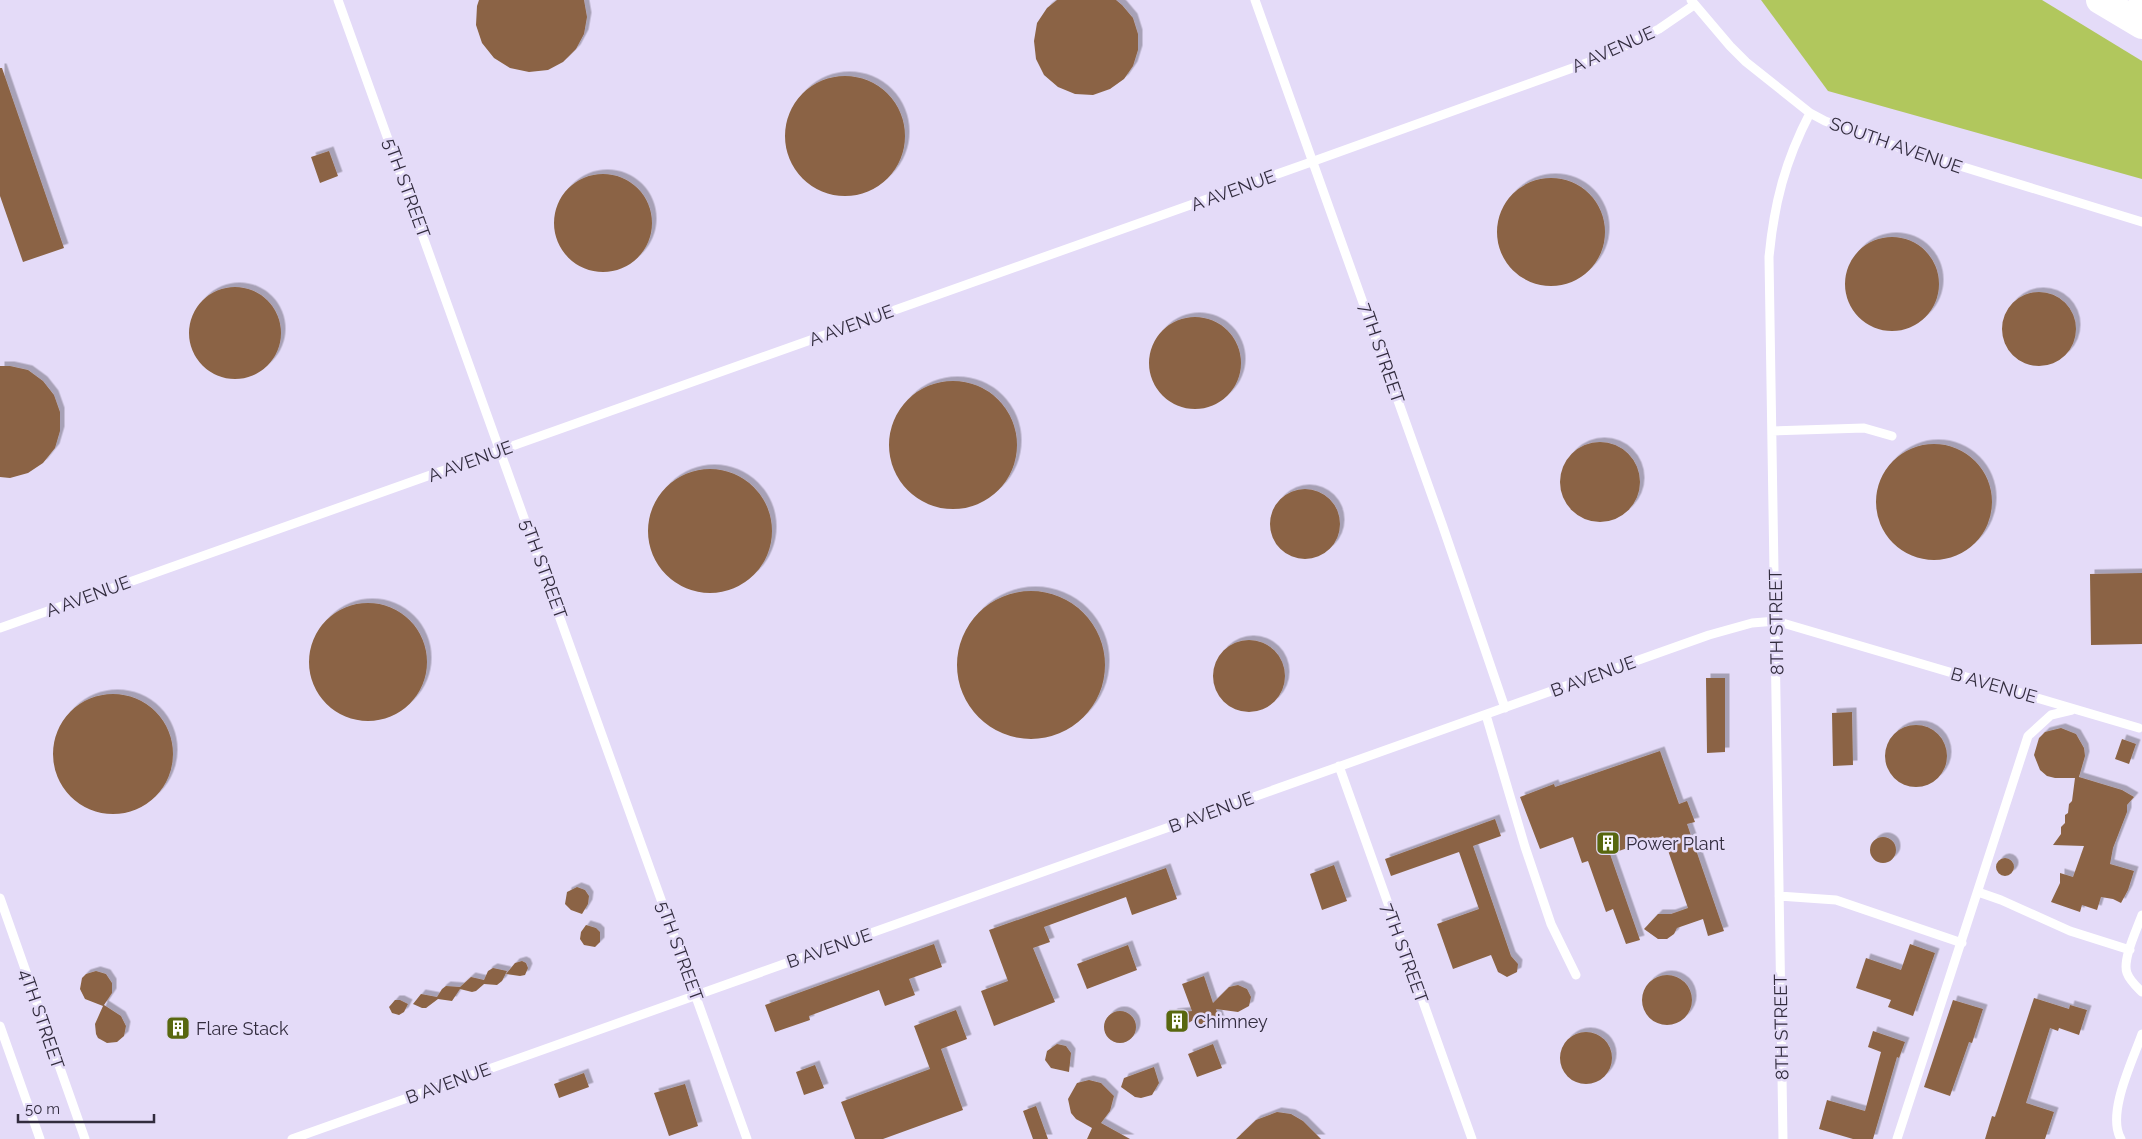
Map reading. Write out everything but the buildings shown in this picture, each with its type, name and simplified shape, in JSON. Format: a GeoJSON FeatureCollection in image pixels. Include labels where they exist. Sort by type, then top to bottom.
{"type":"FeatureCollection","features":[{"type":"Feature","properties":{"kind":"main road"},"geometry":{"type":"LineString","coordinates":[[2100,0],[2142,25]]}},
{"type":"Feature","properties":{"kind":"lane","name":"5TH STREET"},"geometry":{"type":"LineString","coordinates":[[338,0],[747,1139]]}},
{"type":"Feature","properties":{"kind":"lane","name":"7TH STREET"},"geometry":{"type":"LineString","coordinates":[[1255,0],[1314,161],[1505,708]]}},
{"type":"Feature","properties":{"kind":"lane"},"geometry":{"type":"LineString","coordinates":[[2133,0],[2142,6]]}},
{"type":"Feature","properties":{"kind":"lane","name":"A AVENUE"},"geometry":{"type":"LineString","coordinates":[[0,628],[1603,57],[1659,29],[1692,2]]}},
{"type":"Feature","properties":{"kind":"lane","name":"SOUTH AVENUE"},"geometry":{"type":"LineString","coordinates":[[1692,2],[1746,62],[1810,113],[1836,126],[2142,222]]}},
{"type":"Feature","properties":{"kind":"lane","name":"8TH STREET"},"geometry":{"type":"LineString","coordinates":[[1784,1139],[1769,257],[1771,236],[1785,167],[1810,113]]}},
{"type":"Feature","properties":{"kind":"lane"},"geometry":{"type":"LineString","coordinates":[[1772,430],[1864,428],[1892,436]]}},
{"type":"Feature","properties":{"kind":"lane","name":"B AVENUE"},"geometry":{"type":"LineString","coordinates":[[292,1139],[1709,635],[1752,623],[1776,621],[2139,728]]}},
{"type":"Feature","properties":{"kind":"lane"},"geometry":{"type":"LineString","coordinates":[[1897,1139],[2028,736],[2051,714],[2065,710],[2078,710]]}},
{"type":"Feature","properties":{"kind":"lane"},"geometry":{"type":"LineString","coordinates":[[1486,715],[1530,864],[1551,924],[1576,975]]}},
{"type":"Feature","properties":{"kind":"lane","name":"7TH STREET"},"geometry":{"type":"LineString","coordinates":[[1339,766],[1472,1139]]}},
{"type":"Feature","properties":{"kind":"lane"},"geometry":{"type":"LineString","coordinates":[[1978,892],[2001,900],[2070,931],[2130,950]]}},
{"type":"Feature","properties":{"kind":"lane"},"geometry":{"type":"LineString","coordinates":[[1779,896],[1836,900],[1962,943]]}},
{"type":"Feature","properties":{"kind":"lane","name":"4TH STREET"},"geometry":{"type":"LineString","coordinates":[[0,898],[85,1139]]}},
{"type":"Feature","properties":{"kind":"lane"},"geometry":{"type":"LineString","coordinates":[[2142,915],[2130,950],[2126,971],[2132,983],[2142,992]]}},
{"type":"Feature","properties":{"kind":"lane"},"geometry":{"type":"LineString","coordinates":[[0,1026],[40,1139]]}},
{"type":"Feature","properties":{"kind":"lane"},"geometry":{"type":"LineString","coordinates":[[2122,1139],[2117,1131],[2116,1108],[2142,1034]]}},
{"type":"Feature","properties":{"kind":"green space"},"geometry":{"type":"Polygon","coordinates":[[[1761,0],[2042,0],[2142,61],[2142,179],[1828,91],[1761,0]]]}},
{"type":"Feature","properties":{"kind":"place","name":"Power Plant"},"geometry":{"type":"Point","coordinates":[1608,843]}},
{"type":"Feature","properties":{"kind":"place","name":"Chimney"},"geometry":{"type":"Point","coordinates":[1177,1021]}},
{"type":"Feature","properties":{"kind":"place","name":"Flare Stack"},"geometry":{"type":"Point","coordinates":[178,1028]}}]}
